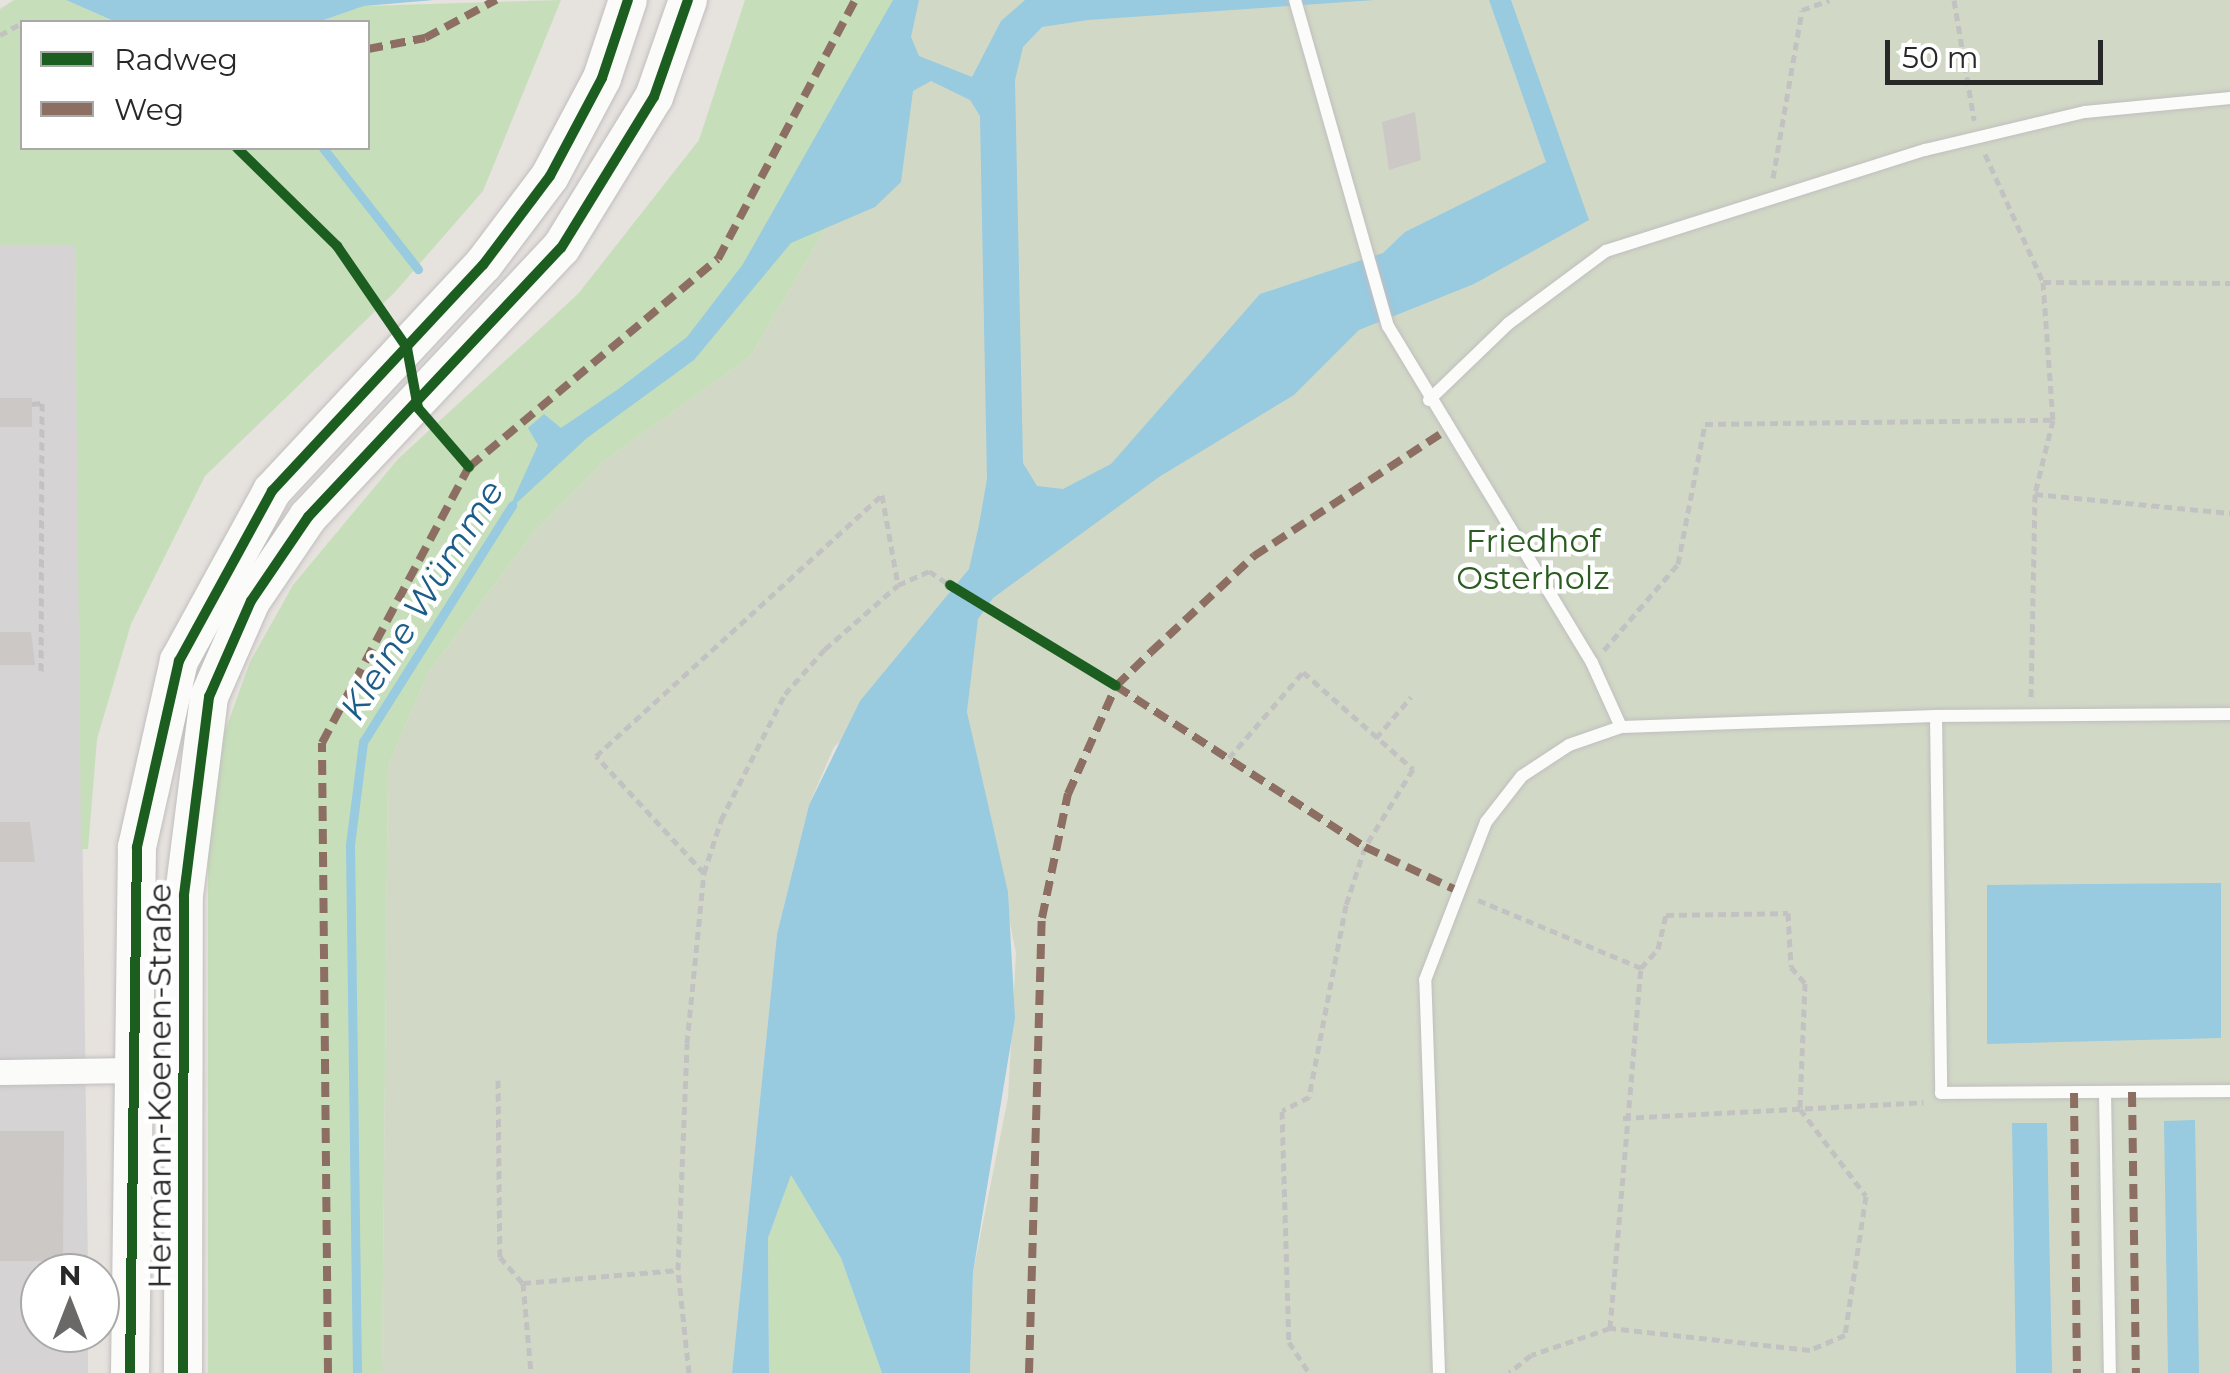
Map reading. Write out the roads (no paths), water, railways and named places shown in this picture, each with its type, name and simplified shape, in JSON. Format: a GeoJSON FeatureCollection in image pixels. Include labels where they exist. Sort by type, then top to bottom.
{"type":"FeatureCollection","features":[{"type":"Feature","properties":{"kind":"main road","name":"Hermann-Koenen-Straße"},"geometry":{"type":"LineString","coordinates":[[130,1373],[130,1073],[144,796],[160,716],[204,604],[272,491],[518,222],[579,127],[628,0]]}},
{"type":"Feature","properties":{"kind":"main road","name":"Hermann-Koenen-Straße"},"geometry":{"type":"LineString","coordinates":[[183,1373],[184,895],[198,744],[235,633],[308,517],[560,248],[654,96],[688,0]]}},
{"type":"Feature","properties":{"kind":"street"},"geometry":{"type":"LineString","coordinates":[[3,1067],[130,1073],[182,1069]]}},
{"type":"Feature","properties":{"kind":"lane"},"geometry":{"type":"LineString","coordinates":[[1295,0],[1388,326],[1429,400],[1592,663],[1621,727]]}},
{"type":"Feature","properties":{"kind":"lane"},"geometry":{"type":"LineString","coordinates":[[1429,400],[1509,323],[1606,252],[1771,196],[1977,137],[2084,112],[2230,98]]}},
{"type":"Feature","properties":{"kind":"lane"},"geometry":{"type":"LineString","coordinates":[[1438,1373],[1425,980],[1454,889],[1486,822],[1522,776],[1568,744],[1621,727],[2031,710],[2230,714]]}},
{"type":"Feature","properties":{"kind":"lane"},"geometry":{"type":"LineString","coordinates":[[1936,716],[1941,1093],[2230,1091]]}},
{"type":"Feature","properties":{"kind":"lane"},"geometry":{"type":"LineString","coordinates":[[2105,1092],[2110,1373]]}},
{"type":"Feature","properties":{"kind":"water"},"geometry":{"type":"Polygon","coordinates":[[[66,0],[434,0],[364,6],[324,20],[111,20],[66,0]]]}},
{"type":"Feature","properties":{"kind":"water"},"geometry":{"type":"Polygon","coordinates":[[[893,0],[919,0],[911,37],[919,56],[972,77],[1001,21],[1025,0],[1375,0],[1088,20],[1042,27],[1023,47],[1015,80],[1023,463],[1037,486],[1063,489],[1111,464],[1260,294],[1383,253],[1405,232],[1546,162],[1489,0],[1511,0],[1589,220],[1474,284],[1359,330],[1294,395],[1159,477],[993,598],[978,619],[967,712],[1008,892],[1015,1018],[973,1272],[970,1373],[882,1373],[841,1258],[791,1175],[768,1238],[769,1373],[732,1373],[777,934],[809,805],[860,701],[969,569],[979,525],[987,479],[980,116],[970,100],[931,81],[913,91],[901,182],[875,207],[791,243],[694,360],[587,438],[508,511],[538,445],[528,428],[544,414],[561,428],[687,337],[743,264],[893,0]]]}},
{"type":"Feature","properties":{"kind":"water"},"geometry":{"type":"Polygon","coordinates":[[[2221,883],[2221,1038],[1987,1044],[1987,885],[2221,883]]]}},
{"type":"Feature","properties":{"kind":"water"},"geometry":{"type":"Polygon","coordinates":[[[2195,1120],[2199,1373],[2168,1373],[2164,1121],[2195,1120]]]}},
{"type":"Feature","properties":{"kind":"water"},"geometry":{"type":"Polygon","coordinates":[[[2012,1123],[2047,1123],[2052,1373],[2016,1373],[2012,1123]]]}},
{"type":"Feature","properties":{"kind":"waterway"},"geometry":{"type":"LineString","coordinates":[[325,150],[418,269]]}},
{"type":"Feature","properties":{"kind":"waterway","name":"Kleine Wümme"},"geometry":{"type":"LineString","coordinates":[[357,1373],[350,845],[363,742],[512,505]]}},
{"type":"Feature","properties":{"kind":"park label","name":"Friedhof Osterholz"},"geometry":{"type":"Point","coordinates":[1533,560]}}]}
